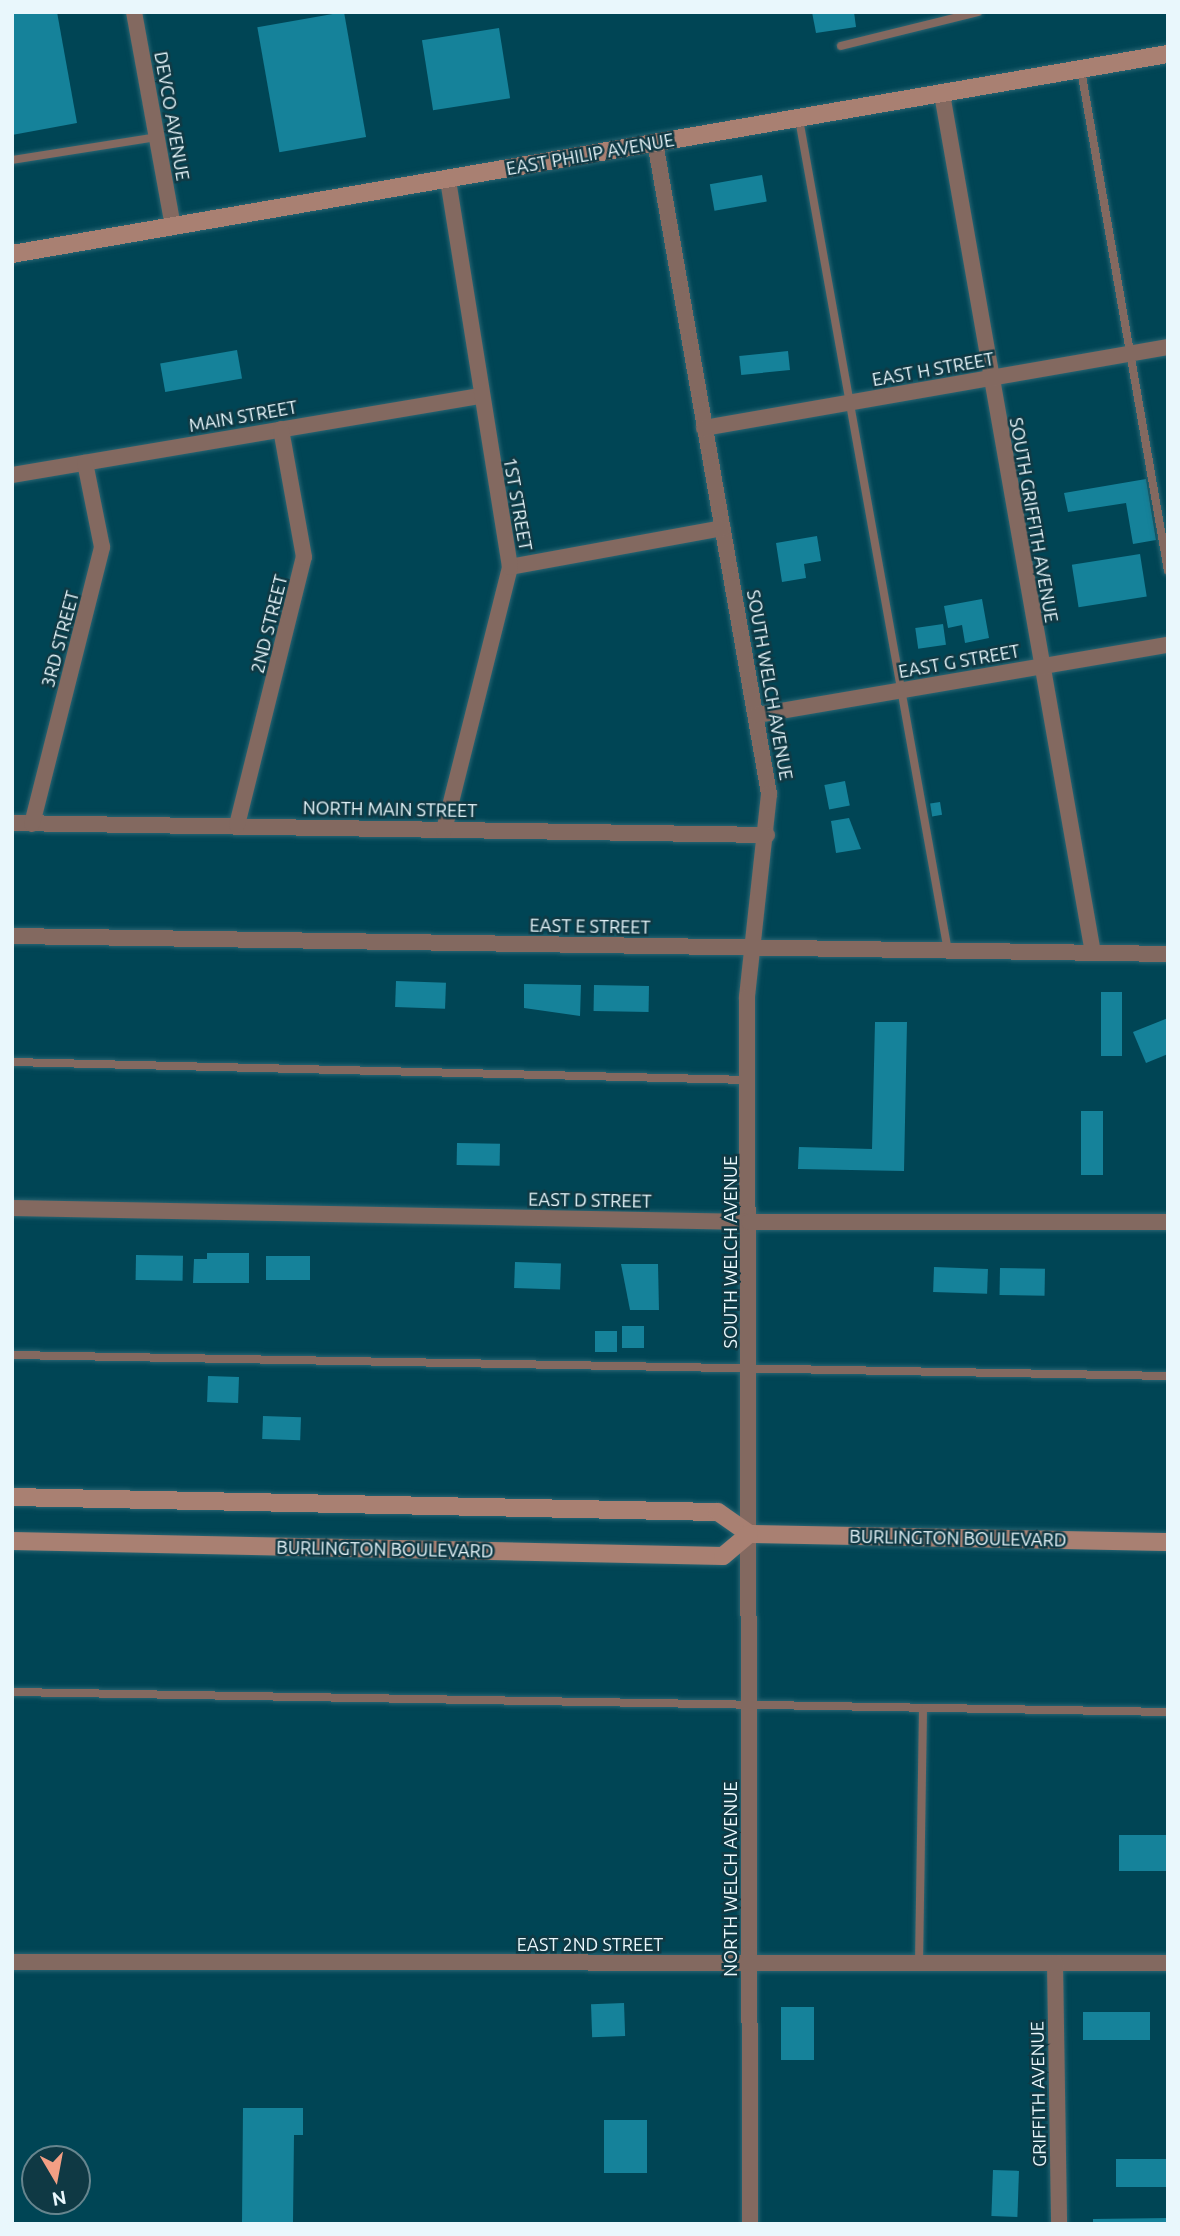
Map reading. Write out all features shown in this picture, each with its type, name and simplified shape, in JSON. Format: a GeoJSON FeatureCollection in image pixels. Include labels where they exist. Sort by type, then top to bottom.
{"type":"FeatureCollection","features":[{"type":"Feature","properties":{"kind":"street","name":"DEVCO AVENUE"},"geometry":{"type":"LineString","coordinates":[[134,12],[173,226]]}},
{"type":"Feature","properties":{"kind":"street","name":"EAST PHILIP AVENUE"},"geometry":{"type":"LineString","coordinates":[[12,254],[1168,54]]}},
{"type":"Feature","properties":{"kind":"street","name":"SOUTH GRIFFITH AVENUE"},"geometry":{"type":"LineString","coordinates":[[942,94],[989,378],[1093,953]]}},
{"type":"Feature","properties":{"kind":"street","name":"SOUTH WELCH AVENUE"},"geometry":{"type":"LineString","coordinates":[[655,142],[769,794],[767,835],[750,948],[747,1080],[750,1222],[749,1534]]}},
{"type":"Feature","properties":{"kind":"street","name":"1ST STREET"},"geometry":{"type":"LineString","coordinates":[[444,831],[509,568],[448,178]]}},
{"type":"Feature","properties":{"kind":"street","name":"EAST H STREET"},"geometry":{"type":"LineString","coordinates":[[704,428],[1168,347]]}},
{"type":"Feature","properties":{"kind":"street","name":"MAIN STREET"},"geometry":{"type":"LineString","coordinates":[[12,475],[481,396]]}},
{"type":"Feature","properties":{"kind":"street","name":"2ND STREET"},"geometry":{"type":"LineString","coordinates":[[237,825],[304,556],[281,429]]}},
{"type":"Feature","properties":{"kind":"street","name":"3RD STREET"},"geometry":{"type":"LineString","coordinates":[[32,824],[102,547],[85,463]]}},
{"type":"Feature","properties":{"kind":"street"},"geometry":{"type":"LineString","coordinates":[[509,568],[722,528]]}},
{"type":"Feature","properties":{"kind":"street","name":"EAST G STREET"},"geometry":{"type":"LineString","coordinates":[[757,715],[1168,645]]}},
{"type":"Feature","properties":{"kind":"street","name":"NORTH MAIN STREET"},"geometry":{"type":"LineString","coordinates":[[12,823],[767,835]]}},
{"type":"Feature","properties":{"kind":"street","name":"EAST E STREET"},"geometry":{"type":"LineString","coordinates":[[12,936],[1168,954]]}},
{"type":"Feature","properties":{"kind":"street","name":"EAST D STREET"},"geometry":{"type":"LineString","coordinates":[[12,1208],[750,1222],[1168,1222]]}},
{"type":"Feature","properties":{"kind":"street"},"geometry":{"type":"LineString","coordinates":[[12,1497],[718,1512],[749,1534]]}},
{"type":"Feature","properties":{"kind":"street","name":"BURLINGTON BOULEVARD"},"geometry":{"type":"LineString","coordinates":[[12,1541],[723,1556],[749,1534],[1168,1542]]}},
{"type":"Feature","properties":{"kind":"street","name":"NORTH WELCH AVENUE"},"geometry":{"type":"LineString","coordinates":[[749,1534],[750,2224]]}},
{"type":"Feature","properties":{"kind":"street","name":"EAST 2ND STREET"},"geometry":{"type":"LineString","coordinates":[[12,1962],[1168,1963]]}},
{"type":"Feature","properties":{"kind":"street","name":"GRIFFITH AVENUE"},"geometry":{"type":"LineString","coordinates":[[1055,1963],[1059,2224]]}},
{"type":"Feature","properties":{"kind":"lane"},"geometry":{"type":"LineString","coordinates":[[841,46],[978,12]]}},
{"type":"Feature","properties":{"kind":"lane"},"geometry":{"type":"LineString","coordinates":[[1081,69],[1168,571]]}},
{"type":"Feature","properties":{"kind":"lane"},"geometry":{"type":"LineString","coordinates":[[799,119],[948,951]]}},
{"type":"Feature","properties":{"kind":"lane"},"geometry":{"type":"LineString","coordinates":[[12,160],[157,137]]}},
{"type":"Feature","properties":{"kind":"lane"},"geometry":{"type":"LineString","coordinates":[[12,1062],[747,1080]]}},
{"type":"Feature","properties":{"kind":"lane"},"geometry":{"type":"LineString","coordinates":[[12,1355],[1168,1376]]}},
{"type":"Feature","properties":{"kind":"lane"},"geometry":{"type":"LineString","coordinates":[[12,1692],[1168,1712]]}},
{"type":"Feature","properties":{"kind":"lane"},"geometry":{"type":"LineString","coordinates":[[919,1964],[923,1709]]}},
{"type":"Feature","properties":{"kind":"building"},"geometry":{"type":"Polygon","coordinates":[[[12,12],[57,12],[77,123],[12,135],[12,12]]]}},
{"type":"Feature","properties":{"kind":"building"},"geometry":{"type":"Polygon","coordinates":[[[344,12],[366,137],[279,152],[257,27],[344,12]]]}},
{"type":"Feature","properties":{"kind":"building"},"geometry":{"type":"Polygon","coordinates":[[[812,12],[854,12],[856,27],[816,33],[812,12]]]}},
{"type":"Feature","properties":{"kind":"building"},"geometry":{"type":"Polygon","coordinates":[[[499,28],[510,98],[433,110],[422,40],[499,28]]]}},
{"type":"Feature","properties":{"kind":"building"},"geometry":{"type":"Polygon","coordinates":[[[762,175],[767,202],[714,211],[710,184],[762,175]]]}},
{"type":"Feature","properties":{"kind":"building"},"geometry":{"type":"Polygon","coordinates":[[[237,350],[242,379],[165,392],[160,364],[237,350]]]}},
{"type":"Feature","properties":{"kind":"building"},"geometry":{"type":"Polygon","coordinates":[[[788,351],[790,370],[741,375],[739,356],[788,351]]]}},
{"type":"Feature","properties":{"kind":"building"},"geometry":{"type":"Polygon","coordinates":[[[1146,479],[1156,540],[1133,544],[1126,503],[1068,512],[1064,493],[1146,479]]]}},
{"type":"Feature","properties":{"kind":"building"},"geometry":{"type":"Polygon","coordinates":[[[817,536],[821,561],[804,564],[806,578],[782,582],[776,543],[817,536]]]}},
{"type":"Feature","properties":{"kind":"building"},"geometry":{"type":"Polygon","coordinates":[[[1140,554],[1147,596],[1079,607],[1072,565],[1140,554]]]}},
{"type":"Feature","properties":{"kind":"building"},"geometry":{"type":"Polygon","coordinates":[[[982,599],[989,638],[965,643],[962,625],[948,628],[944,606],[982,599]]]}},
{"type":"Feature","properties":{"kind":"building"},"geometry":{"type":"Polygon","coordinates":[[[943,624],[946,645],[918,649],[915,628],[943,624]]]}},
{"type":"Feature","properties":{"kind":"building"},"geometry":{"type":"Polygon","coordinates":[[[845,781],[850,806],[829,810],[824,785],[845,781]]]}},
{"type":"Feature","properties":{"kind":"building"},"geometry":{"type":"Polygon","coordinates":[[[940,802],[942,815],[932,816],[930,804],[940,802]]]}},
{"type":"Feature","properties":{"kind":"building"},"geometry":{"type":"Polygon","coordinates":[[[849,818],[861,849],[836,853],[831,821],[849,818]]]}},
{"type":"Feature","properties":{"kind":"building"},"geometry":{"type":"Polygon","coordinates":[[[396,981],[446,983],[445,1009],[395,1007],[396,981]]]}},
{"type":"Feature","properties":{"kind":"building"},"geometry":{"type":"Polygon","coordinates":[[[524,984],[581,985],[580,1016],[524,1008],[524,984]]]}},
{"type":"Feature","properties":{"kind":"building"},"geometry":{"type":"Polygon","coordinates":[[[594,985],[649,986],[649,1012],[594,1011],[594,985]]]}},
{"type":"Feature","properties":{"kind":"building"},"geometry":{"type":"Polygon","coordinates":[[[1101,992],[1122,992],[1122,1056],[1101,1056],[1101,992]]]}},
{"type":"Feature","properties":{"kind":"building"},"geometry":{"type":"Polygon","coordinates":[[[1168,1018],[1168,1054],[1146,1063],[1133,1032],[1168,1018]]]}},
{"type":"Feature","properties":{"kind":"building"},"geometry":{"type":"Polygon","coordinates":[[[875,1022],[907,1022],[904,1171],[798,1169],[799,1147],[872,1149],[875,1022]]]}},
{"type":"Feature","properties":{"kind":"building"},"geometry":{"type":"Polygon","coordinates":[[[1081,1111],[1103,1111],[1103,1175],[1081,1175],[1081,1111]]]}},
{"type":"Feature","properties":{"kind":"building"},"geometry":{"type":"Polygon","coordinates":[[[457,1143],[500,1144],[500,1166],[457,1165],[457,1143]]]}},
{"type":"Feature","properties":{"kind":"building"},"geometry":{"type":"Polygon","coordinates":[[[207,1253],[249,1253],[249,1283],[193,1283],[194,1259],[207,1259],[207,1253]]]}},
{"type":"Feature","properties":{"kind":"building"},"geometry":{"type":"Polygon","coordinates":[[[136,1255],[183,1256],[183,1281],[136,1280],[136,1255]]]}},
{"type":"Feature","properties":{"kind":"building"},"geometry":{"type":"Polygon","coordinates":[[[266,1256],[310,1256],[310,1280],[266,1280],[266,1256]]]}},
{"type":"Feature","properties":{"kind":"building"},"geometry":{"type":"Polygon","coordinates":[[[515,1262],[561,1264],[560,1290],[514,1288],[515,1262]]]}},
{"type":"Feature","properties":{"kind":"building"},"geometry":{"type":"Polygon","coordinates":[[[621,1264],[658,1264],[659,1310],[630,1310],[621,1264]]]}},
{"type":"Feature","properties":{"kind":"building"},"geometry":{"type":"Polygon","coordinates":[[[934,1267],[988,1269],[987,1294],[933,1292],[934,1267]]]}},
{"type":"Feature","properties":{"kind":"building"},"geometry":{"type":"Polygon","coordinates":[[[1000,1268],[1045,1269],[1045,1296],[1000,1295],[1000,1268]]]}},
{"type":"Feature","properties":{"kind":"building"},"geometry":{"type":"Polygon","coordinates":[[[622,1326],[644,1326],[644,1348],[622,1348],[622,1326]]]}},
{"type":"Feature","properties":{"kind":"building"},"geometry":{"type":"Polygon","coordinates":[[[595,1331],[617,1331],[617,1352],[595,1352],[595,1331]]]}},
{"type":"Feature","properties":{"kind":"building"},"geometry":{"type":"Polygon","coordinates":[[[208,1376],[239,1377],[238,1403],[207,1402],[208,1376]]]}},
{"type":"Feature","properties":{"kind":"building"},"geometry":{"type":"Polygon","coordinates":[[[263,1416],[301,1417],[300,1440],[262,1439],[263,1416]]]}},
{"type":"Feature","properties":{"kind":"building"},"geometry":{"type":"Polygon","coordinates":[[[1119,1835],[1168,1835],[1168,1871],[1119,1871],[1119,1835]]]}},
{"type":"Feature","properties":{"kind":"building"},"geometry":{"type":"Polygon","coordinates":[[[624,2003],[625,2036],[592,2037],[591,2004],[624,2003]]]}},
{"type":"Feature","properties":{"kind":"building"},"geometry":{"type":"Polygon","coordinates":[[[781,2007],[814,2007],[814,2060],[781,2060],[781,2007]]]}},
{"type":"Feature","properties":{"kind":"building"},"geometry":{"type":"Polygon","coordinates":[[[1083,2012],[1150,2012],[1150,2040],[1083,2040],[1083,2012]]]}},
{"type":"Feature","properties":{"kind":"building"},"geometry":{"type":"Polygon","coordinates":[[[243,2108],[303,2108],[303,2135],[294,2135],[293,2222],[242,2222],[243,2108]]]}},
{"type":"Feature","properties":{"kind":"building"},"geometry":{"type":"Polygon","coordinates":[[[604,2120],[647,2120],[647,2173],[604,2173],[604,2120]]]}},
{"type":"Feature","properties":{"kind":"building"},"geometry":{"type":"Polygon","coordinates":[[[1116,2159],[1168,2159],[1168,2187],[1116,2187],[1116,2159]]]}},
{"type":"Feature","properties":{"kind":"building"},"geometry":{"type":"Polygon","coordinates":[[[993,2170],[1019,2171],[1017,2217],[991,2216],[993,2170]]]}},
{"type":"Feature","properties":{"kind":"building"},"geometry":{"type":"Polygon","coordinates":[[[1168,2218],[1168,2224],[1093,2224],[1093,2219],[1168,2218]]]}}]}
